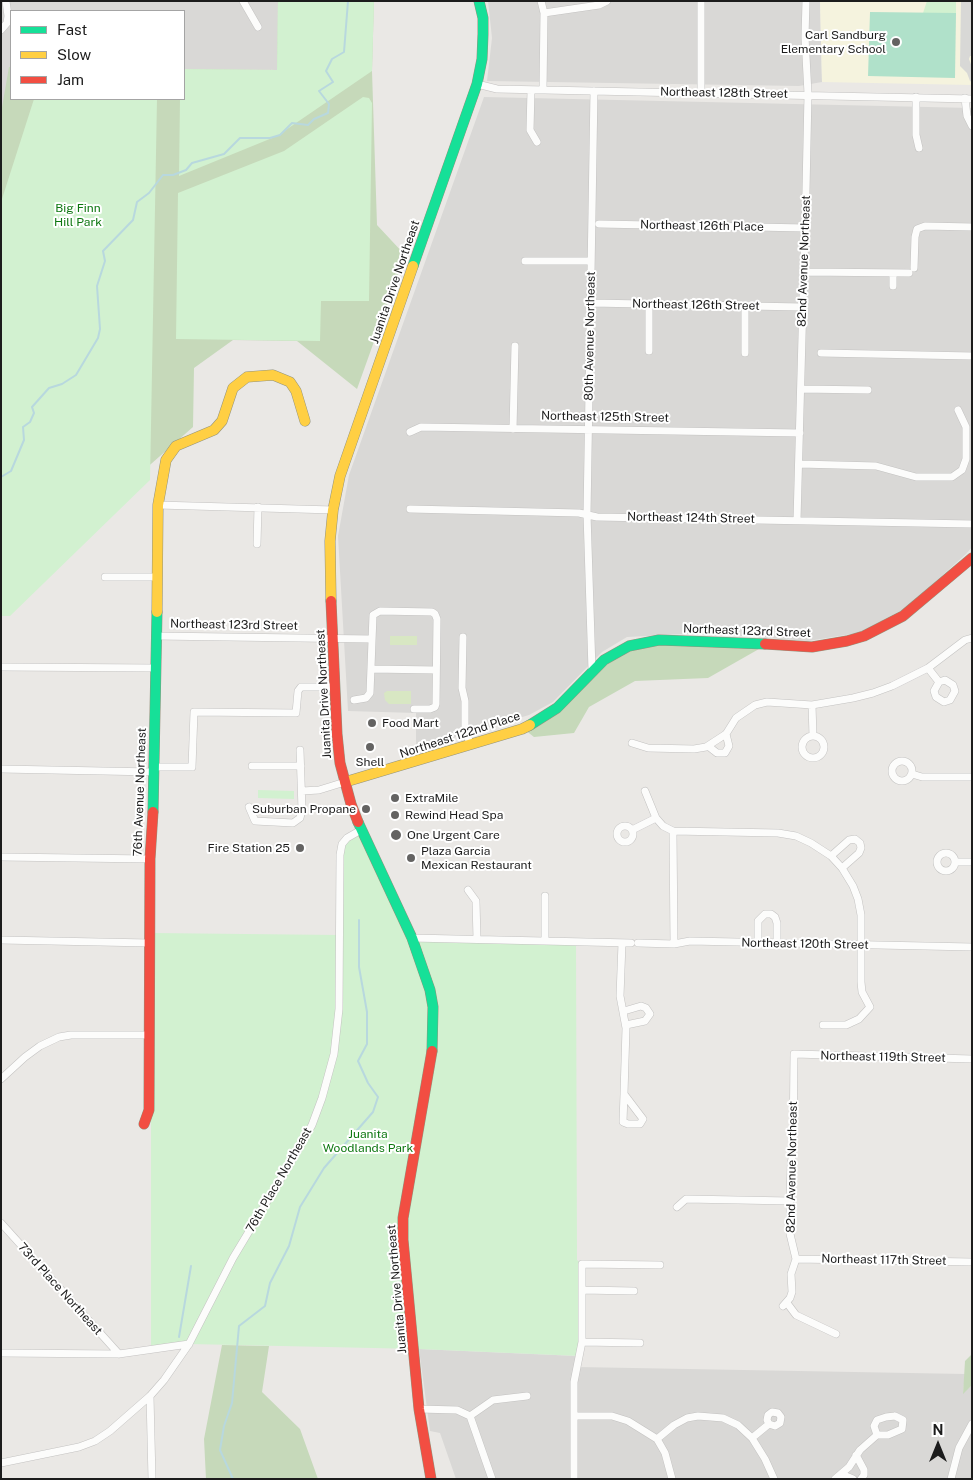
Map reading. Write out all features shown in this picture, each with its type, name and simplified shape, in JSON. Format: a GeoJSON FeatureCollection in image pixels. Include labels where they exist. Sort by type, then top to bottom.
{"type":"FeatureCollection","features":[{"type":"Feature","properties":{"kind":"street"},"geometry":{"type":"LineString","coordinates":[[1,30],[7,23],[6,1]]}},
{"type":"Feature","properties":{"kind":"street"},"geometry":{"type":"LineString","coordinates":[[243,1],[258,28]]}},
{"type":"Feature","properties":{"kind":"street","name":"Juanita Drive Northeast"},"geometry":{"type":"LineString","coordinates":[[431,1479],[420,1409],[403,1240],[403,1218],[433,1048],[430,990],[412,938],[361,830],[345,782],[338,746],[330,587],[330,541],[333,510],[340,476],[477,84],[482,59],[483,34],[483,18],[479,1]]}},
{"type":"Feature","properties":{"kind":"street"},"geometry":{"type":"LineString","coordinates":[[541,1],[544,13],[543,90]]}},
{"type":"Feature","properties":{"kind":"street"},"geometry":{"type":"LineString","coordinates":[[544,13],[599,5],[607,1]]}},
{"type":"Feature","properties":{"kind":"street"},"geometry":{"type":"LineString","coordinates":[[701,1],[701,93]]}},
{"type":"Feature","properties":{"kind":"street","name":"82nd Avenue Northeast"},"geometry":{"type":"LineString","coordinates":[[798,520],[802,307],[806,228],[808,94],[805,37],[806,1]]}},
{"type":"Feature","properties":{"kind":"street","name":"Northeast 128th Street"},"geometry":{"type":"LineString","coordinates":[[477,84],[497,89],[531,90],[968,98]]}},
{"type":"Feature","properties":{"kind":"street"},"geometry":{"type":"LineString","coordinates":[[531,90],[530,130],[537,142]]}},
{"type":"Feature","properties":{"kind":"street","name":"80th Avenue Northeast"},"geometry":{"type":"LineString","coordinates":[[592,670],[587,514],[594,91]]}},
{"type":"Feature","properties":{"kind":"street"},"geometry":{"type":"LineString","coordinates":[[916,97],[916,135],[919,148]]}},
{"type":"Feature","properties":{"kind":"street"},"geometry":{"type":"LineString","coordinates":[[968,98],[967,116],[972,126]]}},
{"type":"Feature","properties":{"kind":"street","name":"Northeast 126th Place"},"geometry":{"type":"LineString","coordinates":[[599,224],[806,228]]}},
{"type":"Feature","properties":{"kind":"street"},"geometry":{"type":"LineString","coordinates":[[804,272],[893,272],[912,270],[917,229],[925,226],[972,227]]}},
{"type":"Feature","properties":{"kind":"street"},"geometry":{"type":"LineString","coordinates":[[525,261],[591,261]]}},
{"type":"Feature","properties":{"kind":"street"},"geometry":{"type":"LineString","coordinates":[[893,272],[893,286]]}},
{"type":"Feature","properties":{"kind":"street","name":"Northeast 126th Street"},"geometry":{"type":"LineString","coordinates":[[591,303],[802,307]]}},
{"type":"Feature","properties":{"kind":"street"},"geometry":{"type":"LineString","coordinates":[[649,304],[649,351]]}},
{"type":"Feature","properties":{"kind":"street"},"geometry":{"type":"LineString","coordinates":[[745,306],[745,353]]}},
{"type":"Feature","properties":{"kind":"street"},"geometry":{"type":"LineString","coordinates":[[513,429],[515,346]]}},
{"type":"Feature","properties":{"kind":"street"},"geometry":{"type":"LineString","coordinates":[[821,353],[972,356]]}},
{"type":"Feature","properties":{"kind":"street","name":"76th Avenue Northeast"},"geometry":{"type":"LineString","coordinates":[[144,1124],[148,1110],[150,859],[154,804],[158,505],[166,460],[176,446],[205,436],[214,430],[222,421],[233,388],[247,377],[273,375],[282,377],[290,382],[296,391],[305,421]]}},
{"type":"Feature","properties":{"kind":"street"},"geometry":{"type":"LineString","coordinates":[[801,389],[868,390]]}},
{"type":"Feature","properties":{"kind":"street"},"geometry":{"type":"LineString","coordinates":[[800,464],[876,466],[908,476],[952,477],[962,470],[966,459],[966,428],[958,410]]}},
{"type":"Feature","properties":{"kind":"street","name":"Northeast 125th Street"},"geometry":{"type":"LineString","coordinates":[[410,432],[421,427],[800,433]]}},
{"type":"Feature","properties":{"kind":"street"},"geometry":{"type":"LineString","coordinates":[[158,505],[333,510]]}},
{"type":"Feature","properties":{"kind":"street"},"geometry":{"type":"LineString","coordinates":[[257,544],[258,507]]}},
{"type":"Feature","properties":{"kind":"street","name":"Northeast 124th Street"},"geometry":{"type":"LineString","coordinates":[[410,510],[587,514],[598,517],[972,524]]}},
{"type":"Feature","properties":{"kind":"street","name":"Northeast 123rd Street"},"geometry":{"type":"LineString","coordinates":[[592,670],[604,660],[629,646],[659,640],[812,647],[847,641],[903,616],[972,558]]}},
{"type":"Feature","properties":{"kind":"street"},"geometry":{"type":"LineString","coordinates":[[105,577],[156,577]]}},
{"type":"Feature","properties":{"kind":"street"},"geometry":{"type":"LineString","coordinates":[[354,700],[366,698],[370,693],[372,618],[374,614],[380,611],[432,612],[436,615],[436,704],[435,707],[430,709],[414,709]]}},
{"type":"Feature","properties":{"kind":"street","name":"Northeast 123rd Street"},"geometry":{"type":"LineString","coordinates":[[156,636],[371,639]]}},
{"type":"Feature","properties":{"kind":"street"},"geometry":{"type":"LineString","coordinates":[[463,637],[462,688],[465,701],[465,726],[470,745]]}},
{"type":"Feature","properties":{"kind":"street"},"geometry":{"type":"LineString","coordinates":[[632,743],[648,748],[694,749],[708,746],[726,734],[736,718],[755,705],[767,702],[812,705],[873,693],[928,668],[965,640],[972,638]]}},
{"type":"Feature","properties":{"kind":"street"},"geometry":{"type":"LineString","coordinates":[[1,667],[155,668]]}},
{"type":"Feature","properties":{"kind":"street"},"geometry":{"type":"LineString","coordinates":[[928,668],[938,682]]}},
{"type":"Feature","properties":{"kind":"street"},"geometry":{"type":"LineString","coordinates":[[371,669],[436,670]]}},
{"type":"Feature","properties":{"kind":"street","name":"Northeast 122nd Place"},"geometry":{"type":"LineString","coordinates":[[345,782],[522,729],[557,708],[592,670]]}},
{"type":"Feature","properties":{"kind":"street"},"geometry":{"type":"LineString","coordinates":[[1,769],[154,770],[192,767],[194,712],[296,713],[298,691],[301,688],[335,687]]}},
{"type":"Feature","properties":{"kind":"street"},"geometry":{"type":"LineString","coordinates":[[812,705],[812,736]]}},
{"type":"Feature","properties":{"kind":"street"},"geometry":{"type":"LineString","coordinates":[[708,746],[717,753],[725,753],[729,746],[726,734]]}},
{"type":"Feature","properties":{"kind":"street"},"geometry":{"type":"LineString","coordinates":[[249,807],[256,821],[293,823],[300,818],[302,791],[300,750]]}},
{"type":"Feature","properties":{"kind":"street"},"geometry":{"type":"LineString","coordinates":[[252,766],[301,766]]}},
{"type":"Feature","properties":{"kind":"street"},"geometry":{"type":"LineString","coordinates":[[912,774],[922,777],[972,777]]}},
{"type":"Feature","properties":{"kind":"street"},"geometry":{"type":"LineString","coordinates":[[302,791],[318,790],[345,782]]}},
{"type":"Feature","properties":{"kind":"street"},"geometry":{"type":"LineString","coordinates":[[645,791],[656,818],[663,826],[674,831],[778,833],[796,836],[834,858],[842,868],[853,886],[858,899],[861,915],[860,982],[862,992],[870,1007],[860,1019],[846,1025],[823,1025]]}},
{"type":"Feature","properties":{"kind":"street"},"geometry":{"type":"LineString","coordinates":[[632,830],[656,818]]}},
{"type":"Feature","properties":{"kind":"street","name":"76th Place Northeast"},"geometry":{"type":"LineString","coordinates":[[1,1463],[79,1447],[94,1441],[110,1431],[150,1396],[179,1361],[189,1344],[233,1258],[312,1124],[322,1098],[334,1054],[339,1009],[340,855],[342,844],[347,838],[361,830]]}},
{"type":"Feature","properties":{"kind":"street"},"geometry":{"type":"LineString","coordinates":[[674,831],[674,944]]}},
{"type":"Feature","properties":{"kind":"street"},"geometry":{"type":"LineString","coordinates":[[834,858],[849,840],[855,840],[860,843],[859,853],[842,868]]}},
{"type":"Feature","properties":{"kind":"street"},"geometry":{"type":"LineString","coordinates":[[1,857],[150,859]]}},
{"type":"Feature","properties":{"kind":"street"},"geometry":{"type":"LineString","coordinates":[[955,862],[972,862]]}},
{"type":"Feature","properties":{"kind":"street"},"geometry":{"type":"LineString","coordinates":[[468,890],[476,902],[477,939]]}},
{"type":"Feature","properties":{"kind":"street"},"geometry":{"type":"LineString","coordinates":[[545,896],[545,941]]}},
{"type":"Feature","properties":{"kind":"street"},"geometry":{"type":"LineString","coordinates":[[758,943],[758,921],[766,914],[771,914],[775,917],[777,923],[777,943]]}},
{"type":"Feature","properties":{"kind":"street","name":"Northeast 120th Street"},"geometry":{"type":"LineString","coordinates":[[412,938],[674,944],[690,941],[972,947]]}},
{"type":"Feature","properties":{"kind":"street"},"geometry":{"type":"LineString","coordinates":[[1,940],[149,943]]}},
{"type":"Feature","properties":{"kind":"street"},"geometry":{"type":"LineString","coordinates":[[622,943],[620,996],[626,1025],[624,1094]]}},
{"type":"Feature","properties":{"kind":"street"},"geometry":{"type":"LineString","coordinates":[[624,1011],[641,1006],[650,1012],[645,1021],[626,1025]]}},
{"type":"Feature","properties":{"kind":"street"},"geometry":{"type":"LineString","coordinates":[[1,1079],[40,1046],[59,1037],[71,1034],[148,1035]]}},
{"type":"Feature","properties":{"kind":"street","name":"82nd Avenue Northeast"},"geometry":{"type":"LineString","coordinates":[[794,1054],[790,1234],[796,1259],[792,1274],[792,1292],[785,1305],[796,1315],[836,1334]]}},
{"type":"Feature","properties":{"kind":"street","name":"Northeast 119th Street"},"geometry":{"type":"LineString","coordinates":[[794,1054],[972,1059]]}},
{"type":"Feature","properties":{"kind":"street"},"geometry":{"type":"LineString","coordinates":[[677,1207],[686,1199],[790,1201]]}},
{"type":"Feature","properties":{"kind":"street","name":"73rd Place Northeast"},"geometry":{"type":"LineString","coordinates":[[1,1223],[119,1354]]}},
{"type":"Feature","properties":{"kind":"street","name":"Northeast 117th Street"},"geometry":{"type":"LineString","coordinates":[[796,1259],[972,1262]]}},
{"type":"Feature","properties":{"kind":"street"},"geometry":{"type":"LineString","coordinates":[[574,1479],[574,1382],[582,1342],[582,1264],[660,1265]]}},
{"type":"Feature","properties":{"kind":"street"},"geometry":{"type":"LineString","coordinates":[[582,1290],[634,1291]]}},
{"type":"Feature","properties":{"kind":"street"},"geometry":{"type":"LineString","coordinates":[[582,1342],[640,1343]]}},
{"type":"Feature","properties":{"kind":"street"},"geometry":{"type":"LineString","coordinates":[[1,1353],[119,1354],[189,1344]]}},
{"type":"Feature","properties":{"kind":"street"},"geometry":{"type":"LineString","coordinates":[[150,1396],[152,1479]]}},
{"type":"Feature","properties":{"kind":"street"},"geometry":{"type":"LineString","coordinates":[[470,1416],[493,1400],[527,1396]]}},
{"type":"Feature","properties":{"kind":"street"},"geometry":{"type":"LineString","coordinates":[[420,1409],[457,1410],[470,1416],[492,1479]]}},
{"type":"Feature","properties":{"kind":"street"},"geometry":{"type":"LineString","coordinates":[[575,1416],[612,1416],[628,1420],[657,1439],[665,1453],[672,1479]]}},
{"type":"Feature","properties":{"kind":"street"},"geometry":{"type":"LineString","coordinates":[[657,1439],[674,1425],[687,1418],[698,1416],[723,1418],[738,1424],[752,1438],[765,1459],[774,1479]]}},
{"type":"Feature","properties":{"kind":"street"},"geometry":{"type":"LineString","coordinates":[[752,1438],[769,1424]]}},
{"type":"Feature","properties":{"kind":"street"},"geometry":{"type":"LineString","coordinates":[[951,1479],[959,1448],[972,1424]]}},
{"type":"Feature","properties":{"kind":"street"},"geometry":{"type":"LineString","coordinates":[[838,1476],[849,1467],[860,1450],[877,1435]]}},
{"type":"Feature","properties":{"kind":"street"},"geometry":{"type":"LineString","coordinates":[[856,1455],[864,1470],[864,1476],[861,1479]]}},
{"type":"Feature","properties":{"kind":"street"},"geometry":{"type":"LineString","coordinates":[[838,1476],[853,1479]]}},
{"type":"Feature","properties":{"kind":"shaded area"},"geometry":{"type":"Polygon","coordinates":[[[1,1],[278,1],[277,70],[185,69],[185,10],[10,10],[11,100],[1,202],[1,1]]]}},
{"type":"Feature","properties":{"kind":"shaded area"},"geometry":{"type":"Polygon","coordinates":[[[488,1],[820,1],[822,82],[799,86],[487,81],[492,38],[488,1]]]}},
{"type":"Feature","properties":{"kind":"shaded area","name":"Carl Sandburg Elementary School"},"geometry":{"type":"Polygon","coordinates":[[[820,1],[972,1],[972,85],[822,82],[820,1]]]}},
{"type":"Feature","properties":{"kind":"shaded area"},"geometry":{"type":"Polygon","coordinates":[[[961,1],[972,1],[972,56],[969,59],[972,67],[972,82],[960,66],[961,1]]]}},
{"type":"Feature","properties":{"kind":"shaded area"},"geometry":{"type":"Polygon","coordinates":[[[484,97],[972,108],[972,547],[966,554],[906,608],[858,633],[808,641],[705,633],[627,637],[602,652],[553,702],[529,715],[416,749],[416,713],[348,711],[338,536],[349,475],[484,97]]]}},
{"type":"Feature","properties":{"kind":"shaded area"},"geometry":{"type":"Polygon","coordinates":[[[419,1349],[577,1356],[577,1367],[965,1374],[963,1393],[972,1385],[972,1479],[456,1479],[440,1433],[430,1431],[419,1349]]]}},
{"type":"Feature","properties":{"kind":"green space"},"geometry":{"type":"Polygon","coordinates":[[[278,1],[374,1],[372,71],[377,225],[405,255],[357,389],[297,341],[233,340],[194,368],[193,427],[1,596],[1,113],[9,67],[10,100],[185,100],[185,69],[277,70],[278,1]]]}},
{"type":"Feature","properties":{"kind":"green space"},"geometry":{"type":"Polygon","coordinates":[[[278,1],[374,1],[372,71],[277,136],[179,176],[180,100],[185,100],[185,69],[277,70],[278,1]]]}},
{"type":"Feature","properties":{"kind":"green space"},"geometry":{"type":"Polygon","coordinates":[[[927,1],[956,1],[956,13],[923,13],[927,1]]]}},
{"type":"Feature","properties":{"kind":"green space"},"geometry":{"type":"Polygon","coordinates":[[[870,12],[956,13],[955,78],[868,76],[870,12]]]}},
{"type":"Feature","properties":{"kind":"green space"},"geometry":{"type":"Polygon","coordinates":[[[363,97],[369,98],[372,103],[369,301],[321,301],[320,341],[176,339],[178,193],[284,151],[363,97]]]}},
{"type":"Feature","properties":{"kind":"green space","name":"Big Finn Hill Park"},"geometry":{"type":"Polygon","coordinates":[[[34,100],[157,100],[150,480],[10,616],[1,616],[1,202],[34,100]]]}},
{"type":"Feature","properties":{"kind":"green space"},"geometry":{"type":"Polygon","coordinates":[[[390,636],[417,636],[417,645],[390,645],[390,636]]]}},
{"type":"Feature","properties":{"kind":"green space"},"geometry":{"type":"Polygon","coordinates":[[[644,642],[766,645],[708,678],[635,681],[589,707],[574,733],[534,737],[525,730],[592,670],[644,642]]]}},
{"type":"Feature","properties":{"kind":"green space"},"geometry":{"type":"Polygon","coordinates":[[[387,691],[411,691],[411,704],[389,704],[385,700],[384,693],[387,691]]]}},
{"type":"Feature","properties":{"kind":"green space"},"geometry":{"type":"Polygon","coordinates":[[[258,790],[294,791],[294,799],[258,798],[258,790]]]}},
{"type":"Feature","properties":{"kind":"green space","name":"Juanita Woodlands Park"},"geometry":{"type":"Polygon","coordinates":[[[361,830],[412,938],[576,942],[577,1260],[582,1264],[580,1356],[419,1349],[189,1344],[151,1350],[151,933],[339,935],[342,844],[361,830]]]}},
{"type":"Feature","properties":{"kind":"green space"},"geometry":{"type":"Polygon","coordinates":[[[222,1345],[269,1346],[262,1392],[300,1429],[318,1479],[206,1479],[204,1439],[222,1345]]]}},
{"type":"Feature","properties":{"kind":"green space"},"geometry":{"type":"Polygon","coordinates":[[[972,1354],[972,1385],[963,1394],[965,1361],[972,1354]]]}},
{"type":"Feature","properties":{"kind":"waterway"},"geometry":{"type":"LineString","coordinates":[[1,477],[11,471],[24,440],[23,427],[30,422],[34,413],[32,407],[49,388],[62,384],[76,375],[98,338],[100,329],[97,286],[105,261],[103,251],[133,220],[137,202],[149,193],[163,175],[173,175],[186,170],[192,163],[224,154],[240,138],[270,138],[280,135],[292,123],[308,125],[314,119],[328,113],[329,104],[319,91],[333,82],[326,71],[332,59],[344,52],[348,1]]}},
{"type":"Feature","properties":{"kind":"waterway"},"geometry":{"type":"LineString","coordinates":[[233,1479],[220,1450],[224,1426],[232,1403],[239,1326],[265,1306],[270,1283],[289,1246],[300,1207],[324,1168],[373,1112],[378,1097],[368,1083],[358,1061],[367,1044],[367,1012],[359,967],[359,920]]}},
{"type":"Feature","properties":{"kind":"waterway"},"geometry":{"type":"LineString","coordinates":[[179,1337],[191,1266]]}},
{"type":"Feature","properties":{"kind":"traffic: fast"},"geometry":{"type":"LineString","coordinates":[[413,266],[477,84],[482,59],[483,34],[483,18],[479,1]]}},
{"type":"Feature","properties":{"kind":"traffic: fast"},"geometry":{"type":"LineString","coordinates":[[153,812],[157,612]]}},
{"type":"Feature","properties":{"kind":"traffic: fast"},"geometry":{"type":"LineString","coordinates":[[530,725],[557,708],[604,660],[629,646],[659,640],[765,644]]}},
{"type":"Feature","properties":{"kind":"traffic: fast"},"geometry":{"type":"LineString","coordinates":[[358,822],[412,938],[430,990],[433,1007],[432,1051]]}},
{"type":"Feature","properties":{"kind":"traffic: slow"},"geometry":{"type":"LineString","coordinates":[[331,601],[330,541],[333,510],[340,476],[413,266]]}},
{"type":"Feature","properties":{"kind":"traffic: slow"},"geometry":{"type":"LineString","coordinates":[[157,612],[158,505],[166,460],[176,446],[214,430],[222,421],[233,388],[247,377],[273,375],[290,382],[296,391],[305,421]]}},
{"type":"Feature","properties":{"kind":"traffic: slow"},"geometry":{"type":"LineString","coordinates":[[345,782],[530,725]]}},
{"type":"Feature","properties":{"kind":"traffic: jam"},"geometry":{"type":"LineString","coordinates":[[765,644],[812,647],[864,636],[903,616],[972,558]]}},
{"type":"Feature","properties":{"kind":"traffic: jam"},"geometry":{"type":"LineString","coordinates":[[331,601],[340,763],[358,822]]}},
{"type":"Feature","properties":{"kind":"traffic: jam"},"geometry":{"type":"LineString","coordinates":[[144,1124],[149,1110],[150,859],[153,812]]}},
{"type":"Feature","properties":{"kind":"traffic: jam"},"geometry":{"type":"LineString","coordinates":[[431,1479],[419,1409],[403,1240],[403,1218],[432,1051]]}},
{"type":"Feature","properties":{"kind":"place","name":"Carl Sandburg Elementary School"},"geometry":{"type":"Point","coordinates":[896,42]}},
{"type":"Feature","properties":{"kind":"place","name":"Food Mart"},"geometry":{"type":"Point","coordinates":[372,723]}},
{"type":"Feature","properties":{"kind":"place","name":"Shell"},"geometry":{"type":"Point","coordinates":[370,747]}},
{"type":"Feature","properties":{"kind":"place","name":"ExtraMile"},"geometry":{"type":"Point","coordinates":[395,798]}},
{"type":"Feature","properties":{"kind":"place","name":"Suburban Propane"},"geometry":{"type":"Point","coordinates":[366,809]}},
{"type":"Feature","properties":{"kind":"place","name":"Rewind Head Spa"},"geometry":{"type":"Point","coordinates":[395,815]}},
{"type":"Feature","properties":{"kind":"place","name":"One Urgent Care"},"geometry":{"type":"Point","coordinates":[396,835]}},
{"type":"Feature","properties":{"kind":"place","name":"Fire Station 25"},"geometry":{"type":"Point","coordinates":[300,848]}},
{"type":"Feature","properties":{"kind":"place","name":"Plaza Garcia Mexican Restaurant"},"geometry":{"type":"Point","coordinates":[411,858]}}]}
